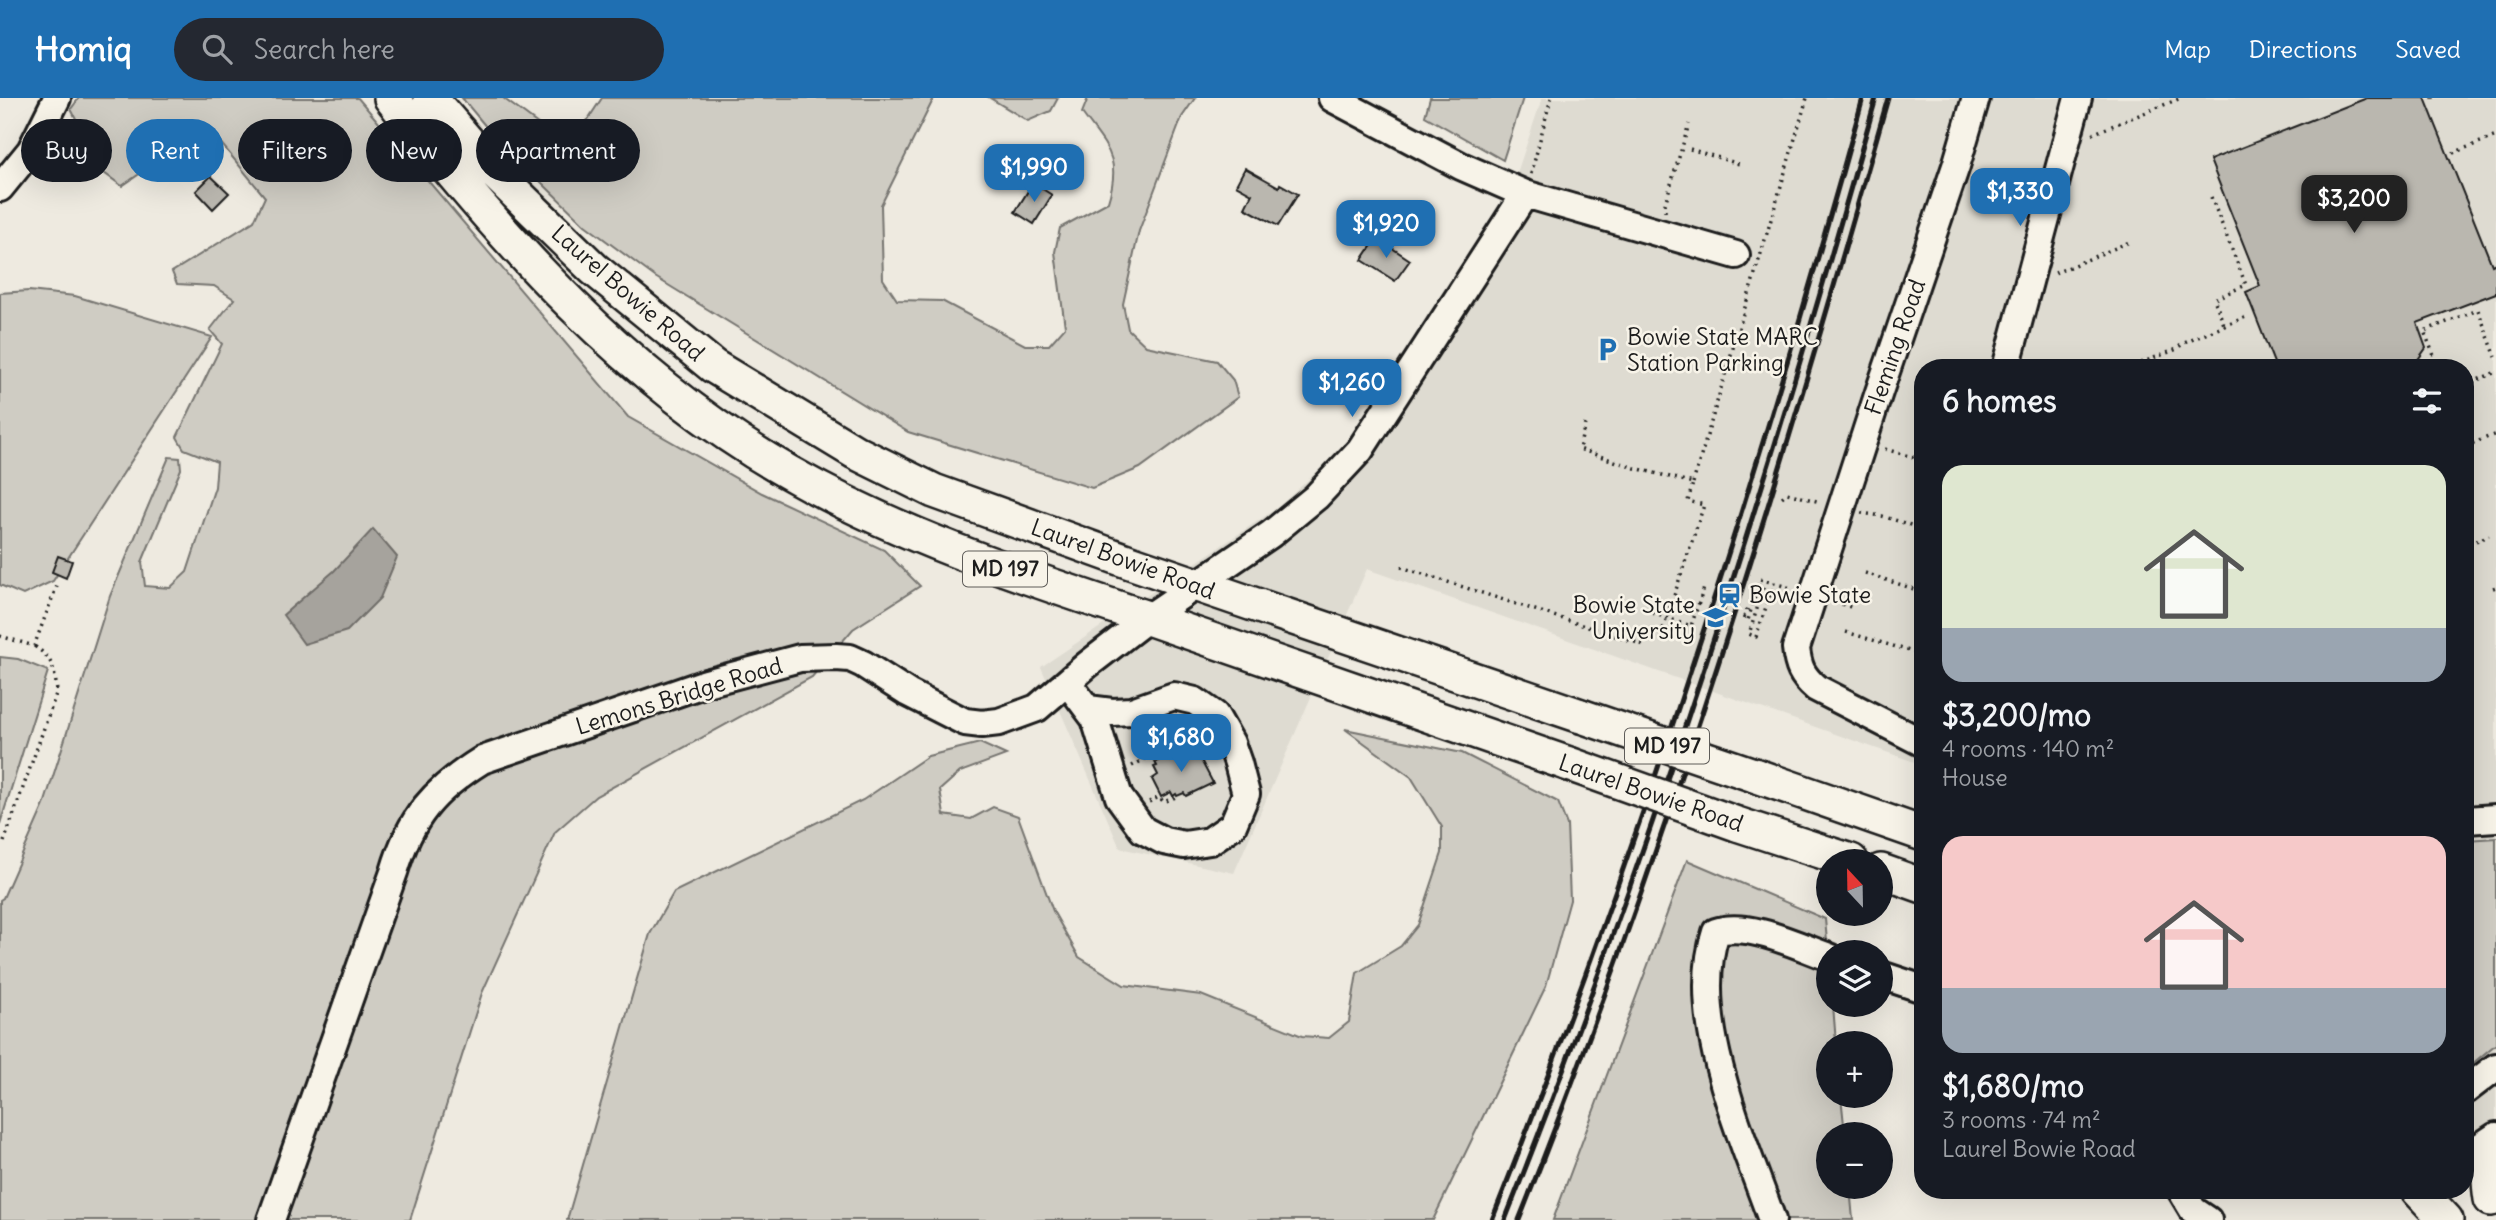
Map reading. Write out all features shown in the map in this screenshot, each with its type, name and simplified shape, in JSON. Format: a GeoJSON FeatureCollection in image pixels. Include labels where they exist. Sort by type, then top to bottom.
{"type":"FeatureCollection","features":[{"type":"Feature","properties":{"kind":"main road","name":"Laurel Bowie Road"},"geometry":{"type":"LineString","coordinates":[[391,98],[513,246],[564,299],[640,368],[720,428],[787,472],[866,513],[1040,582],[1816,850]]}},
{"type":"Feature","properties":{"kind":"main road","name":"Laurel Bowie Road"},"geometry":{"type":"LineString","coordinates":[[430,98],[495,173],[594,269],[713,366],[855,452],[934,491],[1198,586],[1914,831]]}},
{"type":"Feature","properties":{"kind":"main road"},"geometry":{"type":"LineString","coordinates":[[1894,876],[1914,883]]}},
{"type":"Feature","properties":{"kind":"main road"},"geometry":{"type":"LineString","coordinates":[[2493,1201],[2488,1175],[2489,1162],[2496,1147]]}},
{"type":"Feature","properties":{"kind":"main road"},"geometry":{"type":"LineString","coordinates":[[2474,1181],[2493,1201]]}},
{"type":"Feature","properties":{"kind":"main road"},"geometry":{"type":"LineString","coordinates":[[2426,1199],[2446,1220]]}},
{"type":"Feature","properties":{"kind":"street"},"geometry":{"type":"LineString","coordinates":[[0,188],[31,150],[57,98]]}},
{"type":"Feature","properties":{"kind":"street"},"geometry":{"type":"LineString","coordinates":[[1332,98],[1461,166],[1525,194],[1749,259]]}},
{"type":"Feature","properties":{"kind":"street","name":"Fleming Road"},"geometry":{"type":"LineString","coordinates":[[1914,738],[1828,695],[1805,679],[1797,666],[1796,648],[1956,166],[1976,98]]}},
{"type":"Feature","properties":{"kind":"street"},"geometry":{"type":"LineString","coordinates":[[2008,359],[2078,98]]}},
{"type":"Feature","properties":{"kind":"street","name":"Lemons Bridge Road"},"geometry":{"type":"LineString","coordinates":[[271,1220],[402,843],[437,793],[482,760],[706,682],[800,658],[850,658],[937,709],[965,722],[999,722],[1037,708],[1148,618],[1271,534],[1316,497],[1360,450],[1525,194]]}},
{"type":"Feature","properties":{"kind":"street"},"geometry":{"type":"LineString","coordinates":[[1068,683],[1095,719],[1112,777],[1124,805],[1143,830],[1164,841],[1184,845],[1210,841],[1233,825],[1245,794],[1231,743],[1215,715],[1195,701],[1174,696],[1132,711],[1088,709]]}},
{"type":"Feature","properties":{"kind":"street"},"geometry":{"type":"LineString","coordinates":[[2474,819],[2496,818]]}},
{"type":"Feature","properties":{"kind":"street"},"geometry":{"type":"LineString","coordinates":[[1772,1220],[1718,1062],[1709,1009],[1707,973],[1710,950],[1716,932],[1727,929],[1752,931],[1816,953]]}},
{"type":"Feature","properties":{"kind":"street"},"geometry":{"type":"LineString","coordinates":[[1893,979],[1914,986]]}},
{"type":"Feature","properties":{"kind":"street"},"geometry":{"type":"LineString","coordinates":[[2474,1084],[2496,1067]]}},
{"type":"Feature","properties":{"kind":"street"},"geometry":{"type":"LineString","coordinates":[[2474,1151],[2496,1136]]}},
{"type":"Feature","properties":{"kind":"street"},"geometry":{"type":"LineString","coordinates":[[2177,1220],[2178,1199]]}},
{"type":"Feature","properties":{"kind":"street"},"geometry":{"type":"LineString","coordinates":[[2185,1199],[2193,1210],[2208,1220]]}},
{"type":"Feature","properties":{"kind":"path"},"geometry":{"type":"LineString","coordinates":[[1525,194],[1551,98]]}},
{"type":"Feature","properties":{"kind":"path"},"geometry":{"type":"LineString","coordinates":[[1662,632],[1703,505],[1688,501],[1749,259],[1807,98]]}},
{"type":"Feature","properties":{"kind":"path"},"geometry":{"type":"LineString","coordinates":[[2092,134],[2181,98]]}},
{"type":"Feature","properties":{"kind":"path"},"geometry":{"type":"LineString","coordinates":[[1668,216],[1665,204],[1689,124]]}},
{"type":"Feature","properties":{"kind":"path"},"geometry":{"type":"LineString","coordinates":[[2453,153],[2496,136]]}},
{"type":"Feature","properties":{"kind":"path"},"geometry":{"type":"LineString","coordinates":[[1690,149],[1738,164]]}},
{"type":"Feature","properties":{"kind":"path"},"geometry":{"type":"LineString","coordinates":[[2211,197],[2246,285],[2214,299],[2225,327]]}},
{"type":"Feature","properties":{"kind":"path"},"geometry":{"type":"LineString","coordinates":[[2055,273],[2132,240]]}},
{"type":"Feature","properties":{"kind":"path"},"geometry":{"type":"LineString","coordinates":[[2435,359],[2424,331],[2478,310],[2496,356]]}},
{"type":"Feature","properties":{"kind":"path"},"geometry":{"type":"LineString","coordinates":[[2149,359],[2248,316]]}},
{"type":"Feature","properties":{"kind":"path"},"geometry":{"type":"LineString","coordinates":[[2474,382],[2496,372]]}},
{"type":"Feature","properties":{"kind":"path"},"geometry":{"type":"LineString","coordinates":[[1585,424],[1579,449],[1635,468],[1693,483]]}},
{"type":"Feature","properties":{"kind":"path"},"geometry":{"type":"LineString","coordinates":[[2474,443],[2496,434]]}},
{"type":"Feature","properties":{"kind":"path"},"geometry":{"type":"LineString","coordinates":[[1885,449],[1914,457]]}},
{"type":"Feature","properties":{"kind":"path"},"geometry":{"type":"LineString","coordinates":[[1882,516],[1914,526]]}},
{"type":"Feature","properties":{"kind":"path"},"geometry":{"type":"LineString","coordinates":[[2476,541],[2489,535]]}},
{"type":"Feature","properties":{"kind":"path"},"geometry":{"type":"LineString","coordinates":[[1401,567],[1644,645],[1648,631],[1652,628],[1682,639],[1687,625]]}},
{"type":"Feature","properties":{"kind":"path"},"geometry":{"type":"LineString","coordinates":[[1864,573],[1914,589]]}},
{"type":"Feature","properties":{"kind":"path"},"geometry":{"type":"LineString","coordinates":[[1749,604],[1744,619],[1748,620],[1760,579],[1768,581]]}},
{"type":"Feature","properties":{"kind":"path"},"geometry":{"type":"LineString","coordinates":[[34,646],[58,583]]}},
{"type":"Feature","properties":{"kind":"path"},"geometry":{"type":"LineString","coordinates":[[1758,586],[1764,587],[1749,634],[1756,637],[1774,583]]}},
{"type":"Feature","properties":{"kind":"path"},"geometry":{"type":"LineString","coordinates":[[1646,611],[1691,626],[1704,588]]}},
{"type":"Feature","properties":{"kind":"path"},"geometry":{"type":"LineString","coordinates":[[1846,632],[1914,653]]}},
{"type":"Feature","properties":{"kind":"path"},"geometry":{"type":"LineString","coordinates":[[0,636],[34,646],[46,654],[54,668],[57,691],[4,842]]}},
{"type":"Feature","properties":{"kind":"path"},"geometry":{"type":"LineString","coordinates":[[1112,777],[1188,735],[1213,753],[1231,743]]}},
{"type":"Feature","properties":{"kind":"shaded area"},"geometry":{"type":"Polygon","coordinates":[[[79,98],[358,98],[376,119],[366,119],[366,182],[429,182],[628,417],[762,493],[884,550],[920,586],[853,629],[812,677],[596,796],[555,832],[482,993],[410,1220],[0,1220],[0,900],[44,805],[110,596],[169,457],[180,458],[181,469],[142,562],[145,586],[170,588],[187,572],[215,487],[217,462],[184,449],[177,437],[222,344],[210,330],[234,299],[214,286],[177,284],[172,272],[254,221],[265,197],[253,182],[352,182],[352,119],[238,119],[238,164],[224,147],[224,119],[126,119],[128,182],[122,186],[112,179],[112,119],[76,119],[71,109],[79,98]]]}},
{"type":"Feature","properties":{"kind":"shaded area"},"geometry":{"type":"Polygon","coordinates":[[[462,98],[503,98],[531,119],[480,119],[462,98]]]}},
{"type":"Feature","properties":{"kind":"shaded area"},"geometry":{"type":"Polygon","coordinates":[[[602,98],[934,98],[881,205],[883,279],[897,300],[942,301],[1025,345],[1049,345],[1065,327],[1055,252],[1060,228],[1108,202],[1112,187],[1113,163],[1110,154],[1082,113],[1088,98],[1195,98],[1182,117],[1139,231],[1123,304],[1128,329],[1146,346],[1217,361],[1233,380],[1238,397],[1140,468],[1092,488],[908,432],[655,277],[585,225],[541,182],[640,182],[640,119],[588,119],[602,98]]]}},
{"type":"Feature","properties":{"kind":"shaded area"},"geometry":{"type":"Polygon","coordinates":[[[990,98],[1058,98],[1051,111],[1028,121],[990,98]]]}},
{"type":"Feature","properties":{"kind":"shaded area"},"geometry":{"type":"Polygon","coordinates":[[[1430,98],[1523,98],[1503,160],[1425,116],[1430,98]]]}},
{"type":"Feature","properties":{"kind":"shaded area","name":"Bowie State University"},"geometry":{"type":"Polygon","coordinates":[[[1542,98],[2496,98],[2496,1165],[2474,1142],[2474,359],[1914,359],[1914,762],[1367,569],[1234,873],[1120,848],[1041,667],[1277,508],[1361,432],[1505,209],[1542,98]]]}},
{"type":"Feature","properties":{"kind":"shaded area"},"geometry":{"type":"Polygon","coordinates":[[[29,291],[75,296],[212,337],[53,581],[23,595],[0,585],[0,293],[29,291]]]}},
{"type":"Feature","properties":{"kind":"shaded area"},"geometry":{"type":"Polygon","coordinates":[[[373,529],[397,557],[380,598],[347,631],[304,644],[283,615],[334,571],[373,529]]]}},
{"type":"Feature","properties":{"kind":"shaded area"},"geometry":{"type":"Polygon","coordinates":[[[0,657],[18,659],[48,671],[0,824],[0,657]]]}},
{"type":"Feature","properties":{"kind":"shaded area"},"geometry":{"type":"Polygon","coordinates":[[[1345,729],[1462,753],[1558,802],[1567,825],[1570,900],[1546,986],[1433,1220],[567,1220],[650,934],[674,892],[863,800],[928,756],[980,743],[1006,755],[960,772],[940,790],[944,815],[971,819],[993,807],[1018,816],[1053,911],[1079,957],[1124,985],[1201,995],[1302,1036],[1329,1038],[1349,1022],[1357,973],[1401,946],[1418,925],[1442,853],[1442,827],[1411,777],[1345,729]]]}},
{"type":"Feature","properties":{"kind":"shaded area"},"geometry":{"type":"Polygon","coordinates":[[[2496,838],[2496,1044],[2474,1062],[2474,839],[2496,838]]]}},
{"type":"Feature","properties":{"kind":"shaded area"},"geometry":{"type":"Polygon","coordinates":[[[1687,860],[1816,915],[1816,926],[1826,926],[1827,940],[1816,940],[1816,1017],[1834,1017],[1835,1031],[1816,1031],[1816,1108],[1842,1108],[1844,1122],[1816,1122],[1816,1199],[1851,1199],[1853,1220],[1553,1220],[1687,860]]]}},
{"type":"Feature","properties":{"kind":"building"},"geometry":{"type":"Polygon","coordinates":[[[2367,98],[2425,98],[2492,265],[2496,263],[2496,293],[2417,323],[2426,348],[2418,359],[2272,359],[2246,292],[2260,286],[2210,160],[2367,98]]]}},
{"type":"Feature","properties":{"kind":"building"},"geometry":{"type":"Polygon","coordinates":[[[1245,168],[1298,194],[1278,226],[1245,208],[1252,194],[1236,185],[1245,168]]]}},
{"type":"Feature","properties":{"kind":"building"},"geometry":{"type":"Polygon","coordinates":[[[205,182],[217,182],[229,193],[213,209],[196,191],[205,182]]]}},
{"type":"Feature","properties":{"kind":"building"},"geometry":{"type":"Polygon","coordinates":[[[1033,183],[1052,195],[1034,224],[1015,212],[1033,183]]]}},
{"type":"Feature","properties":{"kind":"building"},"geometry":{"type":"Polygon","coordinates":[[[1377,238],[1410,260],[1395,281],[1362,260],[1377,238]]]}},
{"type":"Feature","properties":{"kind":"building"},"geometry":{"type":"Polygon","coordinates":[[[58,556],[72,561],[66,578],[52,572],[58,556]]]}},
{"type":"Feature","properties":{"kind":"building"},"geometry":{"type":"Polygon","coordinates":[[[1193,745],[1213,783],[1186,796],[1184,793],[1173,796],[1171,792],[1161,797],[1152,779],[1158,775],[1155,762],[1193,745]]]}},
{"type":"Feature","properties":{"kind":"railway"},"geometry":{"type":"LineString","coordinates":[[1492,1220],[1597,943],[1693,664],[1781,382],[1863,98]]}},
{"type":"Feature","properties":{"kind":"railway"},"geometry":{"type":"LineString","coordinates":[[1505,1220],[1610,943],[1706,664],[1794,382],[1876,98]]}},
{"type":"Feature","properties":{"kind":"railway"},"geometry":{"type":"LineString","coordinates":[[1519,1220],[1623,944],[1672,804],[1763,523],[1888,98]]}},
{"type":"Feature","properties":{"kind":"place","name":"Bowie State MARC Station Parking"},"geometry":{"type":"Point","coordinates":[1607,350]}},
{"type":"Feature","properties":{"kind":"place","name":"Bowie State"},"geometry":{"type":"Point","coordinates":[1729,595]}},
{"type":"Feature","properties":{"kind":"place","name":"Bowie State University"},"geometry":{"type":"Point","coordinates":[1715,618]}}]}
